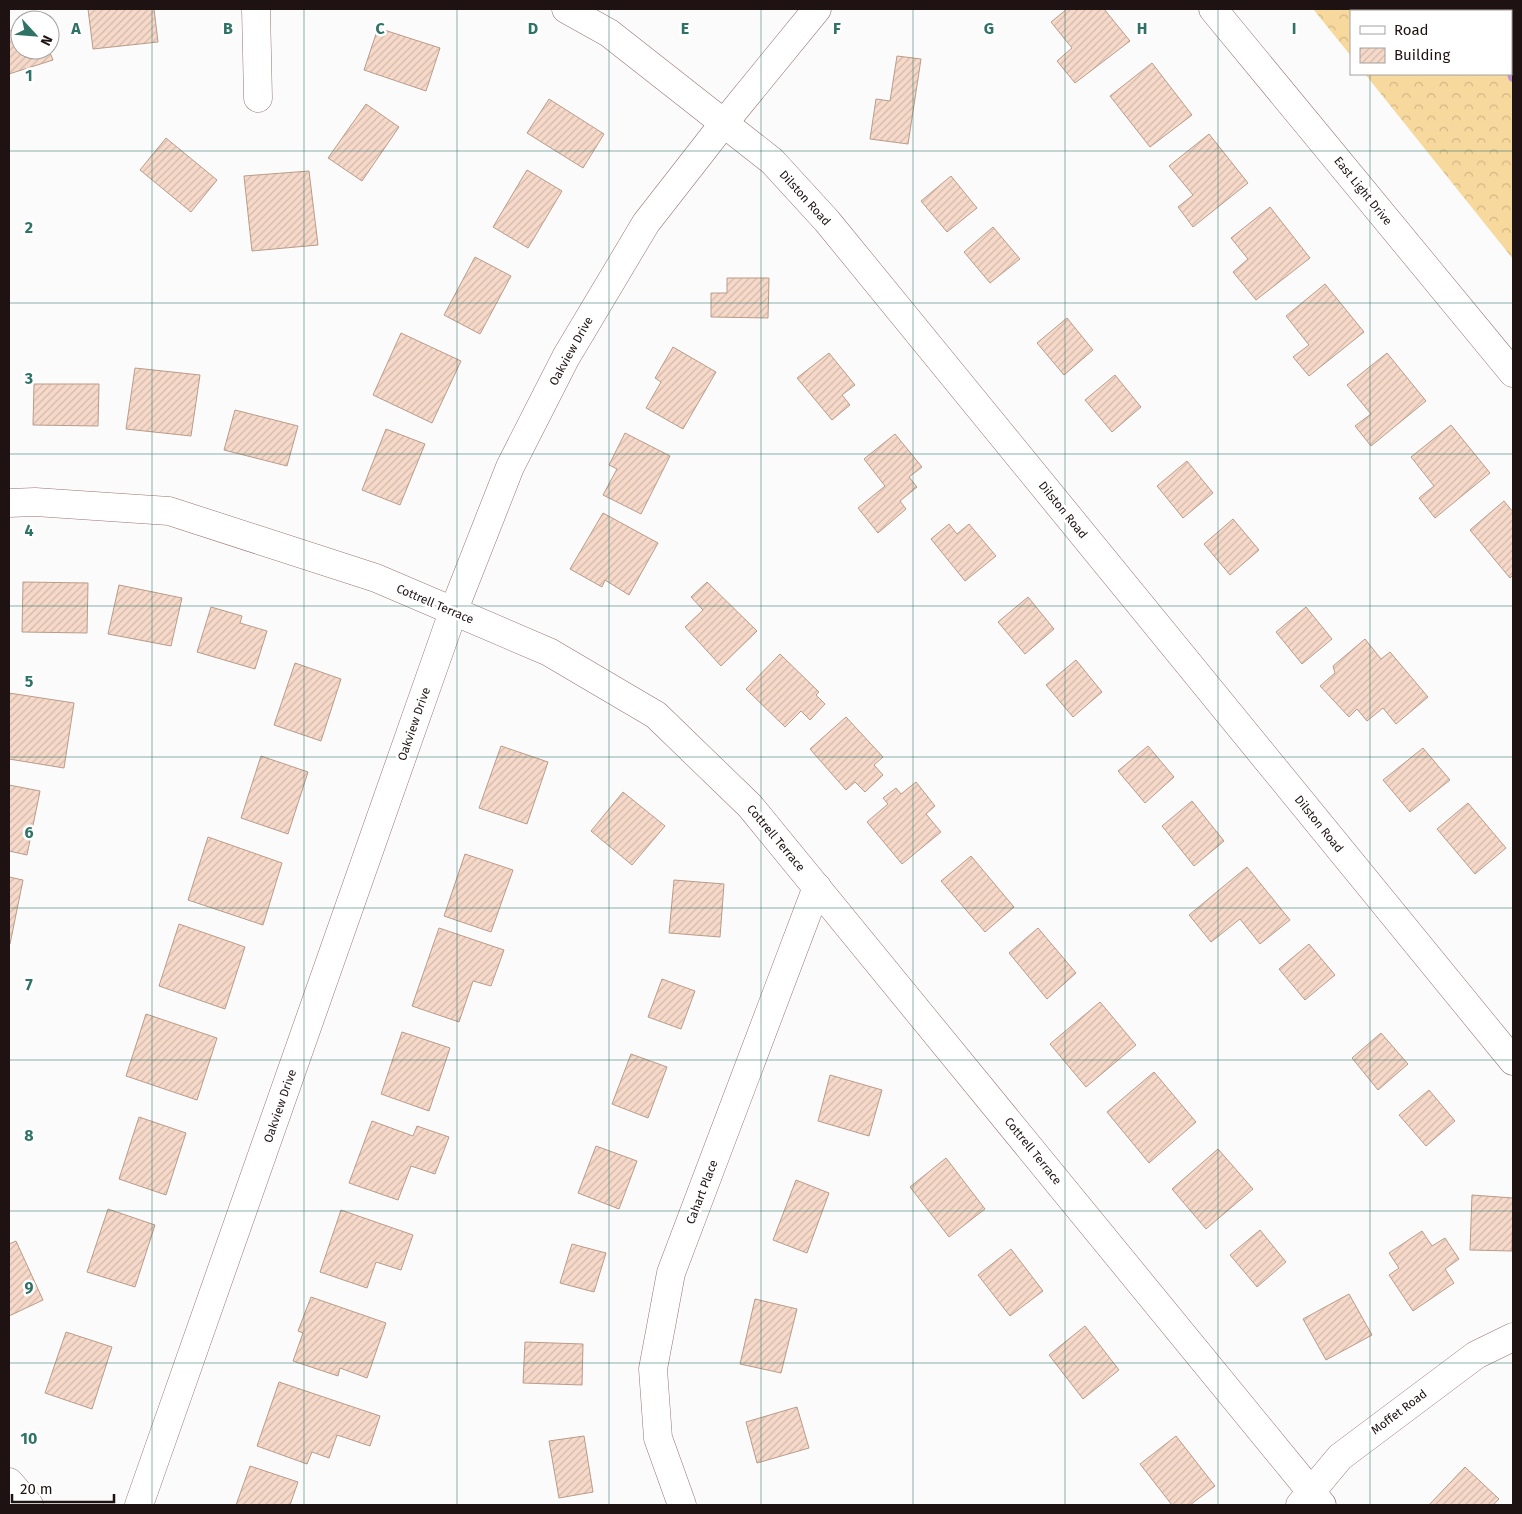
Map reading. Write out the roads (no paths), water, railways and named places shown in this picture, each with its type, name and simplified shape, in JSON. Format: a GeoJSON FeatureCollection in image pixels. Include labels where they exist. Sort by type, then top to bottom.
{"type":"FeatureCollection","features":[{"type":"Feature","properties":{"kind":"street"},"geometry":{"type":"LineString","coordinates":[[256,9],[258,98]]}},
{"type":"Feature","properties":{"kind":"street","name":"Dilston Road"},"geometry":{"type":"LineString","coordinates":[[566,9],[609,33],[772,161],[827,221],[1513,1061]]}},
{"type":"Feature","properties":{"kind":"street","name":"Oakview Drive"},"geometry":{"type":"LineString","coordinates":[[139,1505],[454,612],[510,467],[566,356],[646,223],[817,9]]}},
{"type":"Feature","properties":{"kind":"street","name":"East Light Drive"},"geometry":{"type":"LineString","coordinates":[[1213,9],[1513,373]]}},
{"type":"Feature","properties":{"kind":"street","name":"Cottrell Terrace"},"geometry":{"type":"LineString","coordinates":[[9,503],[35,502],[169,511],[376,578],[549,652],[656,715],[750,806],[1311,1501]]}},
{"type":"Feature","properties":{"kind":"street","name":"Cahart Place"},"geometry":{"type":"LineString","coordinates":[[682,1505],[658,1438],[653,1369],[671,1273],[816,887]]}},
{"type":"Feature","properties":{"kind":"street","name":"Moffet Road"},"geometry":{"type":"LineString","coordinates":[[1311,1501],[1340,1457],[1476,1355],[1513,1337]]}},
{"type":"Feature","properties":{"kind":"street"},"geometry":{"type":"LineString","coordinates":[[9,1482],[29,1505]]}},
{"type":"Feature","properties":{"kind":"waterway"},"geometry":{"type":"LineString","coordinates":[[1512,73],[1513,77]]}}]}
